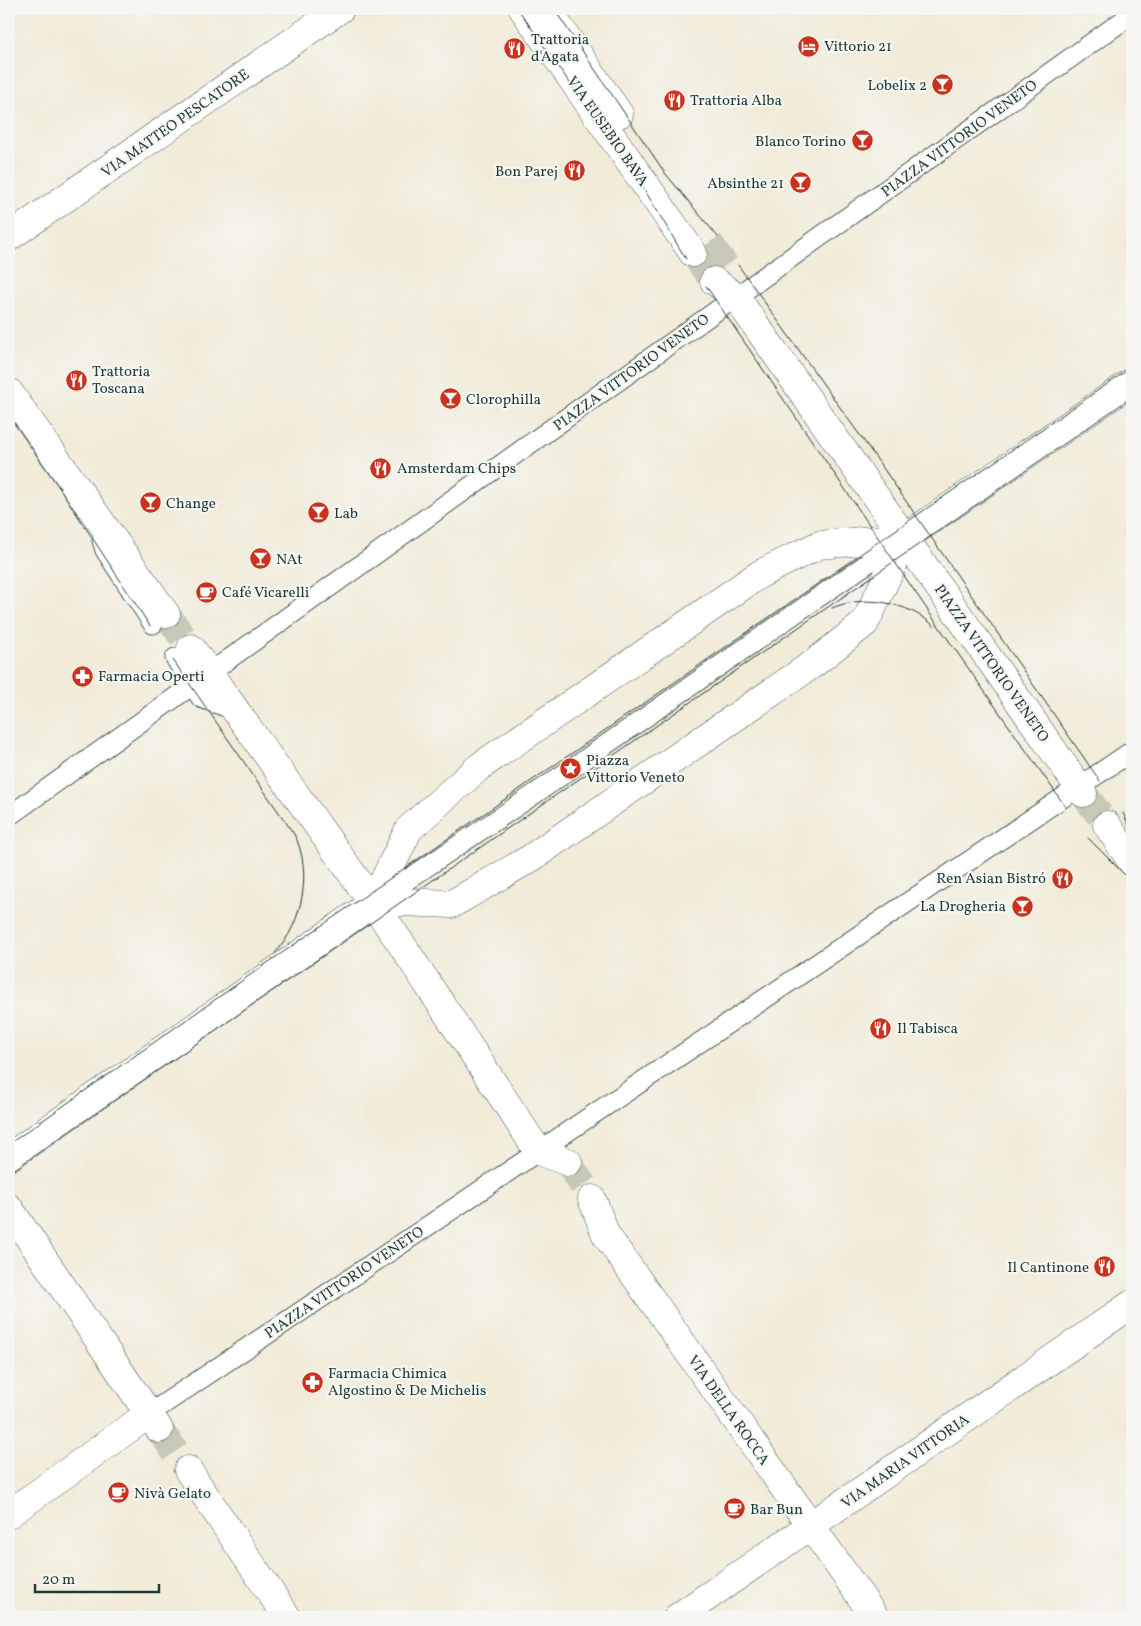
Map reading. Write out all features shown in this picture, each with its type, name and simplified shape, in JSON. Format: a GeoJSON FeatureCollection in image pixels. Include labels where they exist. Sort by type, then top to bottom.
{"type":"FeatureCollection","features":[{"type":"Feature","properties":{"kind":"street","name":"VIA MATTEO PESCATORE"},"geometry":{"type":"LineString","coordinates":[[9,237],[340,9]]}},
{"type":"Feature","properties":{"kind":"street","name":"VIA EUSEBIO BAVA"},"geometry":{"type":"LineString","coordinates":[[523,9],[701,248],[667,184],[547,9]]}},
{"type":"Feature","properties":{"kind":"street"},"geometry":{"type":"LineString","coordinates":[[722,276],[736,297]]}},
{"type":"Feature","properties":{"kind":"street","name":"PIAZZA VITTORIO VENETO"},"geometry":{"type":"LineString","coordinates":[[736,297],[906,537],[1081,790]]}},
{"type":"Feature","properties":{"kind":"street"},"geometry":{"type":"LineString","coordinates":[[9,1158],[373,903],[409,829],[479,767],[657,644],[760,574],[818,545],[906,537],[1132,382]]}},
{"type":"Feature","properties":{"kind":"street"},"geometry":{"type":"LineString","coordinates":[[9,392],[96,515],[160,619]]}},
{"type":"Feature","properties":{"kind":"street"},"geometry":{"type":"LineString","coordinates":[[373,903],[452,904],[531,858],[714,730],[813,664],[865,624],[906,537]]}},
{"type":"Feature","properties":{"kind":"street"},"geometry":{"type":"LineString","coordinates":[[183,653],[201,679],[235,710],[373,903],[538,1151],[568,1162]]}},
{"type":"Feature","properties":{"kind":"street"},"geometry":{"type":"LineString","coordinates":[[1107,825],[1132,862]]}},
{"type":"Feature","properties":{"kind":"street","name":"VIA DELLA ROCCA"},"geometry":{"type":"LineString","coordinates":[[592,1198],[606,1235],[875,1617]]}},
{"type":"Feature","properties":{"kind":"street"},"geometry":{"type":"LineString","coordinates":[[9,1208],[154,1421]]}},
{"type":"Feature","properties":{"kind":"street","name":"VIA MARIA VITTORIA"},"geometry":{"type":"LineString","coordinates":[[678,1617],[1132,1304]]}},
{"type":"Feature","properties":{"kind":"street","name":"PIAZZA VITTORIO VENETO"},"geometry":{"type":"LineString","coordinates":[[9,1514],[154,1421]]}},
{"type":"Feature","properties":{"kind":"street"},"geometry":{"type":"LineString","coordinates":[[188,1470],[287,1617]]}},
{"type":"Feature","properties":{"kind":"lane","name":"PIAZZA VITTORIO VENETO"},"geometry":{"type":"LineString","coordinates":[[9,816],[736,297],[1132,11]]}},
{"type":"Feature","properties":{"kind":"lane"},"geometry":{"type":"LineString","coordinates":[[373,903],[542,789],[906,537]]}},
{"type":"Feature","properties":{"kind":"lane","name":"PIAZZA VITTORIO VENETO"},"geometry":{"type":"LineString","coordinates":[[154,1421],[538,1151],[1081,790],[1132,751]]}},
{"type":"Feature","properties":{"kind":"tunnel"},"geometry":{"type":"LineString","coordinates":[[709,243],[729,271]]}},
{"type":"Feature","properties":{"kind":"tunnel"},"geometry":{"type":"LineString","coordinates":[[693,253],[714,281]]}},
{"type":"Feature","properties":{"kind":"tunnel"},"geometry":{"type":"LineString","coordinates":[[166,614],[191,648]]}},
{"type":"Feature","properties":{"kind":"tunnel"},"geometry":{"type":"LineString","coordinates":[[1083,793],[1107,825]]}},
{"type":"Feature","properties":{"kind":"tunnel"},"geometry":{"type":"LineString","coordinates":[[568,1162],[592,1199]]}},
{"type":"Feature","properties":{"kind":"tunnel"},"geometry":{"type":"LineString","coordinates":[[159,1429],[188,1470]]}},
{"type":"Feature","properties":{"kind":"tram line"},"geometry":{"type":"LineString","coordinates":[[518,9],[644,189],[686,259]]}},
{"type":"Feature","properties":{"kind":"tram line"},"geometry":{"type":"LineString","coordinates":[[554,9],[665,173],[718,237]]}},
{"type":"Feature","properties":{"kind":"tram line"},"geometry":{"type":"LineString","coordinates":[[738,265],[874,455],[1100,781]]}},
{"type":"Feature","properties":{"kind":"tram line"},"geometry":{"type":"LineString","coordinates":[[706,286],[933,618],[1065,806]]}},
{"type":"Feature","properties":{"kind":"tram line"},"geometry":{"type":"LineString","coordinates":[[9,1144],[263,966],[1132,367]]}},
{"type":"Feature","properties":{"kind":"tram line"},"geometry":{"type":"LineString","coordinates":[[9,1173],[1132,397]]}},
{"type":"Feature","properties":{"kind":"tram line"},"geometry":{"type":"LineString","coordinates":[[9,415],[57,484],[150,626]]}},
{"type":"Feature","properties":{"kind":"tram line"},"geometry":{"type":"LineString","coordinates":[[832,608],[858,602],[886,603],[912,611],[934,626]]}},
{"type":"Feature","properties":{"kind":"tram line"},"geometry":{"type":"LineString","coordinates":[[173,660],[294,834],[300,848],[304,880],[302,896],[292,927],[285,941],[275,953]]}},
{"type":"Feature","properties":{"kind":"tram line"},"geometry":{"type":"LineString","coordinates":[[1123,813],[1132,832]]}},
{"type":"Feature","properties":{"kind":"tram line"},"geometry":{"type":"LineString","coordinates":[[1088,838],[1132,882]]}},
{"type":"Feature","properties":{"kind":"place","name":"Vittorio 21"},"geometry":{"type":"Point","coordinates":[808,46]}},
{"type":"Feature","properties":{"kind":"place","name":"Trattoria d'Agata"},"geometry":{"type":"Point","coordinates":[515,48]}},
{"type":"Feature","properties":{"kind":"place","name":"Lobelix 2"},"geometry":{"type":"Point","coordinates":[943,85]}},
{"type":"Feature","properties":{"kind":"place","name":"Trattoria Alba"},"geometry":{"type":"Point","coordinates":[674,100]}},
{"type":"Feature","properties":{"kind":"place","name":"Blanco Torino"},"geometry":{"type":"Point","coordinates":[862,141]}},
{"type":"Feature","properties":{"kind":"place","name":"Bon Parej"},"geometry":{"type":"Point","coordinates":[574,171]}},
{"type":"Feature","properties":{"kind":"place","name":"Absinthe 21"},"geometry":{"type":"Point","coordinates":[800,183]}},
{"type":"Feature","properties":{"kind":"place","name":"Trattoria Toscana"},"geometry":{"type":"Point","coordinates":[76,380]}},
{"type":"Feature","properties":{"kind":"place","name":"Clorophilla"},"geometry":{"type":"Point","coordinates":[450,399]}},
{"type":"Feature","properties":{"kind":"place","name":"Amsterdam Chips"},"geometry":{"type":"Point","coordinates":[381,468]}},
{"type":"Feature","properties":{"kind":"place","name":"Change"},"geometry":{"type":"Point","coordinates":[150,503]}},
{"type":"Feature","properties":{"kind":"place","name":"Lab"},"geometry":{"type":"Point","coordinates":[318,513]}},
{"type":"Feature","properties":{"kind":"place","name":"NAt"},"geometry":{"type":"Point","coordinates":[260,559]}},
{"type":"Feature","properties":{"kind":"place","name":"Café Vicarelli"},"geometry":{"type":"Point","coordinates":[206,592]}},
{"type":"Feature","properties":{"kind":"place","name":"Farmacia Operti"},"geometry":{"type":"Point","coordinates":[82,676]}},
{"type":"Feature","properties":{"kind":"place","name":"Piazza Vittorio Veneto"},"geometry":{"type":"Point","coordinates":[570,769]}},
{"type":"Feature","properties":{"kind":"place","name":"Ren Asian Bistró"},"geometry":{"type":"Point","coordinates":[1062,878]}},
{"type":"Feature","properties":{"kind":"place","name":"La Drogheria"},"geometry":{"type":"Point","coordinates":[1022,906]}},
{"type":"Feature","properties":{"kind":"place","name":"Il Tabisca"},"geometry":{"type":"Point","coordinates":[881,1028]}},
{"type":"Feature","properties":{"kind":"place","name":"Il Cantinone"},"geometry":{"type":"Point","coordinates":[1105,1267]}},
{"type":"Feature","properties":{"kind":"place","name":"Farmacia Chimica Algostino & De Michelis"},"geometry":{"type":"Point","coordinates":[312,1382]}},
{"type":"Feature","properties":{"kind":"place","name":"Nivà Gelato"},"geometry":{"type":"Point","coordinates":[118,1493]}},
{"type":"Feature","properties":{"kind":"place","name":"Bar Bun"},"geometry":{"type":"Point","coordinates":[734,1509]}}]}
